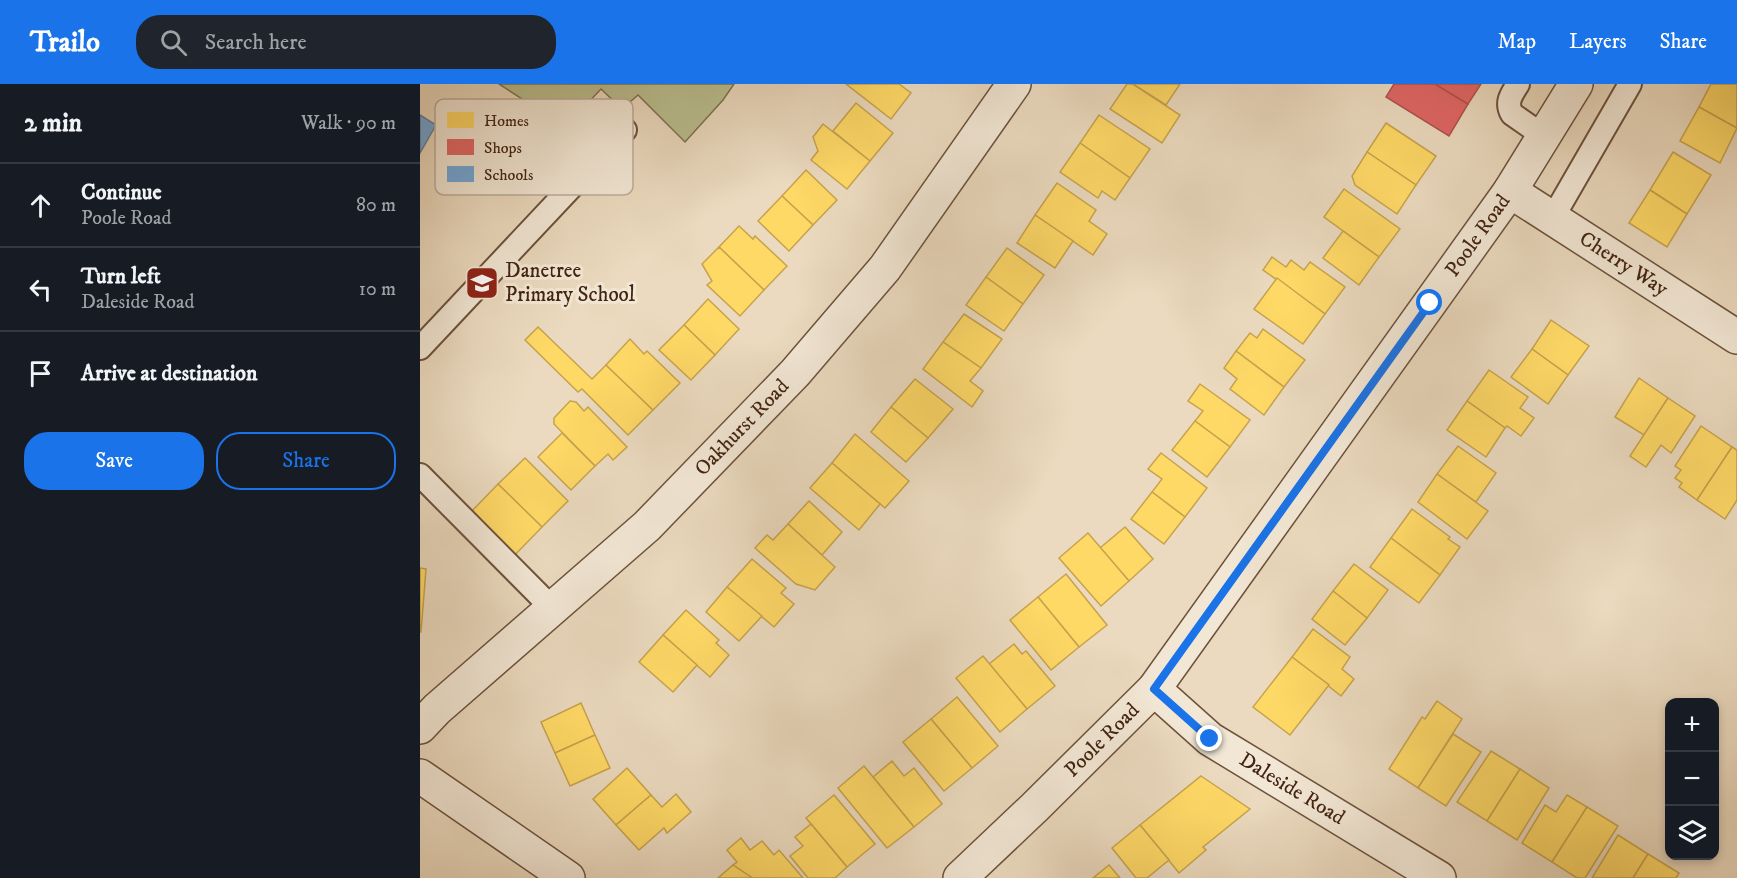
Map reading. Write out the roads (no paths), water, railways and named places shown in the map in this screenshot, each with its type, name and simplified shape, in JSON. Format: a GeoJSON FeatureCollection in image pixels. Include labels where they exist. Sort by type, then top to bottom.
{"type":"FeatureCollection","features":[{"type":"Feature","properties":{"kind":"street","name":"Oakhurst Road"},"geometry":{"type":"LineString","coordinates":[[420,727],[551,607],[647,525],[795,373],[885,268],[1014,84]]}},
{"type":"Feature","properties":{"kind":"street","name":"Poole Road"},"geometry":{"type":"LineString","coordinates":[[960,878],[1154,689],[1510,191],[1576,84]]}},
{"type":"Feature","properties":{"kind":"street","name":"Cherry Way"},"geometry":{"type":"LineString","coordinates":[[1510,191],[1737,337]]}},
{"type":"Feature","properties":{"kind":"street","name":"Daleside Road"},"geometry":{"type":"LineString","coordinates":[[1154,689],[1210,739],[1439,878]]}},
{"type":"Feature","properties":{"kind":"street"},"geometry":{"type":"LineString","coordinates":[[420,776],[568,878]]}},
{"type":"Feature","properties":{"kind":"lane"},"geometry":{"type":"LineString","coordinates":[[1518,84],[1510,97],[1508,108],[1512,114],[1545,137]]}},
{"type":"Feature","properties":{"kind":"lane"},"geometry":{"type":"LineString","coordinates":[[1552,219],[1630,84]]}},
{"type":"Feature","properties":{"kind":"lane"},"geometry":{"type":"LineString","coordinates":[[420,348],[565,195]]}},
{"type":"Feature","properties":{"kind":"lane"},"geometry":{"type":"LineString","coordinates":[[420,475],[551,607]]}},
{"type":"Feature","properties":{"kind":"place","name":"Danetree Primary School"},"geometry":{"type":"Point","coordinates":[482,283]}}]}
